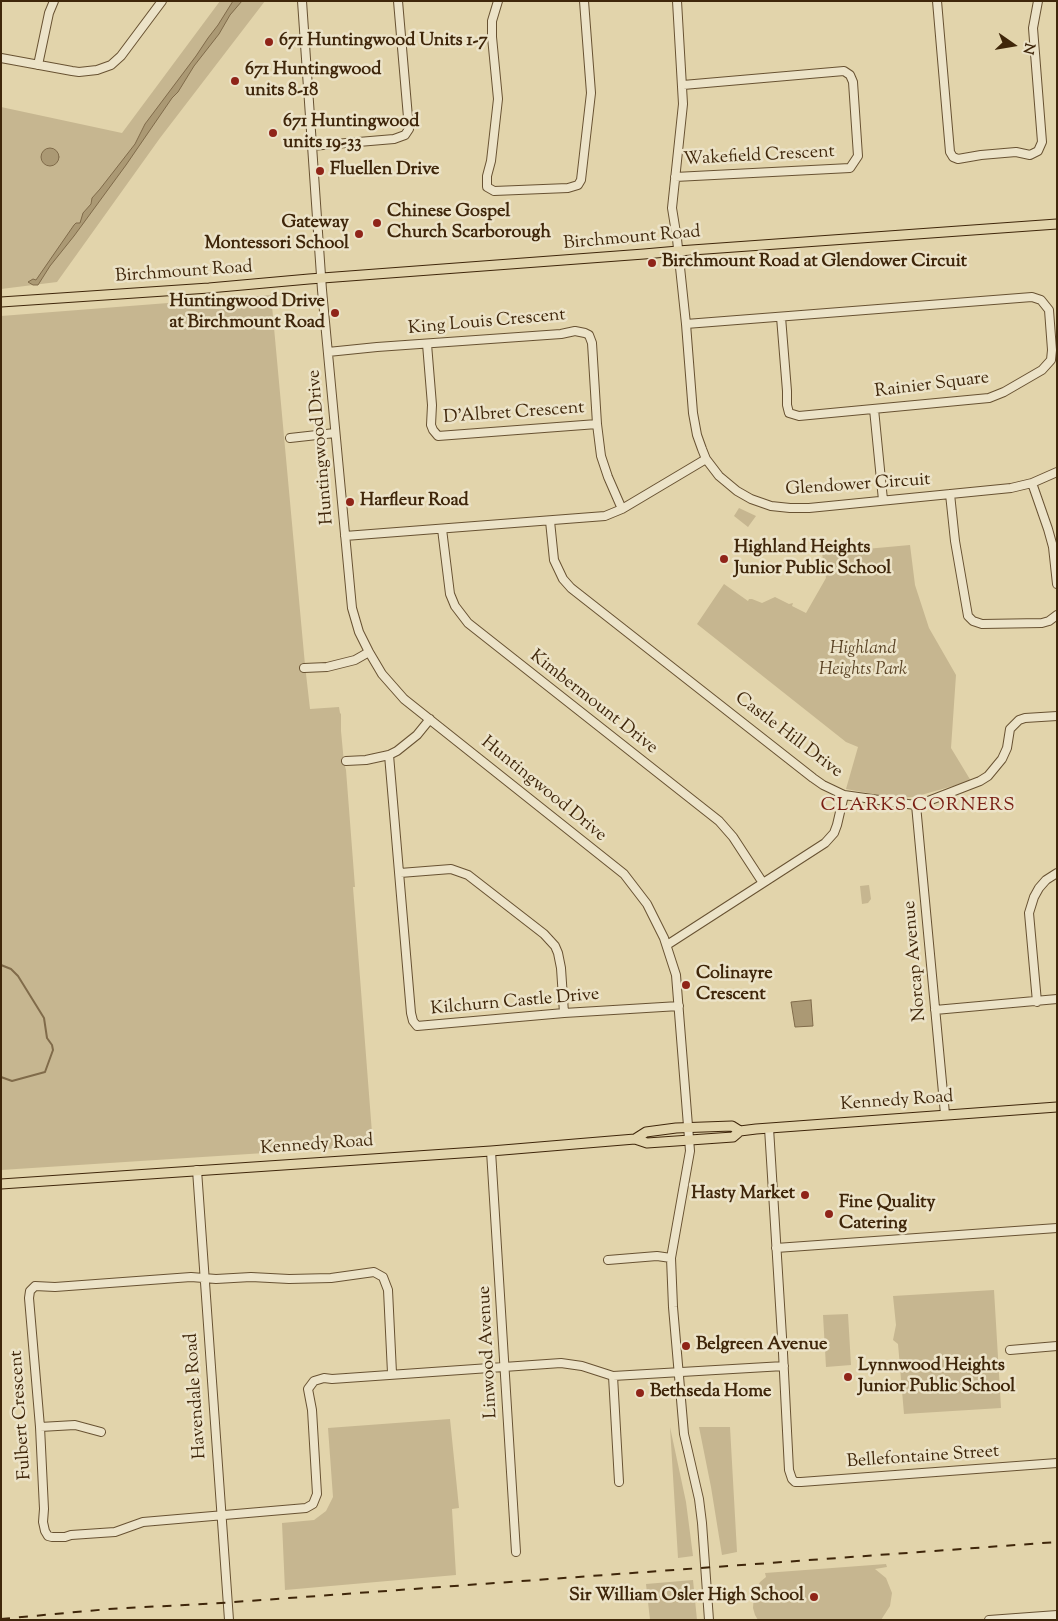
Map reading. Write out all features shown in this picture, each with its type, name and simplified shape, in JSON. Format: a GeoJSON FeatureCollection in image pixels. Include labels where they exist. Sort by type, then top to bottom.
{"type":"FeatureCollection","features":[{"type":"Feature","properties":{"kind":"main road","name":"Birchmount Road"},"geometry":{"type":"LineString","coordinates":[[1,302],[1057,224]]}},
{"type":"Feature","properties":{"kind":"main road","name":"Kennedy Road"},"geometry":{"type":"LineString","coordinates":[[1,1184],[635,1139],[647,1143],[733,1137],[740,1131],[769,1128],[1057,1107]]}},
{"type":"Feature","properties":{"kind":"main road","name":"Kennedy Road"},"geometry":{"type":"LineString","coordinates":[[635,1139],[646,1132],[689,1128],[732,1126],[740,1131]]}},
{"type":"Feature","properties":{"kind":"street"},"geometry":{"type":"LineString","coordinates":[[38,64],[49,13],[54,1]]}},
{"type":"Feature","properties":{"kind":"street"},"geometry":{"type":"LineString","coordinates":[[1,58],[80,72],[106,67],[118,59],[130,46],[162,1]]}},
{"type":"Feature","properties":{"kind":"street","name":"Huntingwood Drive"},"geometry":{"type":"LineString","coordinates":[[302,1],[321,278],[335,433],[352,608],[359,632],[368,652],[382,674],[404,699],[624,874],[647,904],[667,945],[676,975],[690,1152],[672,1258],[673,1307],[684,1434],[702,1523],[709,1620]]}},
{"type":"Feature","properties":{"kind":"street"},"geometry":{"type":"LineString","coordinates":[[311,146],[394,139],[405,135],[409,129],[398,1]]}},
{"type":"Feature","properties":{"kind":"street"},"geometry":{"type":"LineString","coordinates":[[498,1],[492,21],[498,99],[491,161],[487,176],[487,187],[494,191],[568,188],[578,185],[581,180],[591,93],[584,1]]}},
{"type":"Feature","properties":{"kind":"street","name":"Glendower Circuit"},"geometry":{"type":"LineString","coordinates":[[677,1],[684,104],[672,208],[686,324],[692,413],[697,435],[706,459],[719,476],[737,491],[751,499],[771,506],[808,508],[1011,488],[1032,483],[1057,472]]}},
{"type":"Feature","properties":{"kind":"street"},"geometry":{"type":"LineString","coordinates":[[937,1],[950,152],[953,157],[958,159],[1016,152],[1030,155],[1038,151],[1042,142],[1033,28],[1038,1]]}},
{"type":"Feature","properties":{"kind":"street","name":"Wakefield Crescent"},"geometry":{"type":"LineString","coordinates":[[675,177],[818,168],[850,168],[858,156],[853,82],[850,75],[844,71],[683,85]]}},
{"type":"Feature","properties":{"kind":"street","name":"Rainier Square"},"geometry":{"type":"LineString","coordinates":[[686,324],[1028,298],[1041,300],[1049,310],[1051,360],[1042,370],[1004,392],[989,398],[799,416],[789,412],[787,405],[781,317]]}},
{"type":"Feature","properties":{"kind":"street","name":"King Louis Crescent"},"geometry":{"type":"LineString","coordinates":[[328,352],[582,331],[589,335],[592,344],[596,424],[601,456],[622,509]]}},
{"type":"Feature","properties":{"kind":"street","name":"D'Albret Crescent"},"geometry":{"type":"LineString","coordinates":[[426,344],[432,405],[431,425],[432,430],[438,436],[596,424]]}},
{"type":"Feature","properties":{"kind":"street"},"geometry":{"type":"LineString","coordinates":[[874,409],[883,500]]}},
{"type":"Feature","properties":{"kind":"street"},"geometry":{"type":"LineString","coordinates":[[290,438],[335,433]]}},
{"type":"Feature","properties":{"kind":"street"},"geometry":{"type":"LineString","coordinates":[[345,536],[596,518],[622,509],[706,459]]}},
{"type":"Feature","properties":{"kind":"street"},"geometry":{"type":"LineString","coordinates":[[1032,483],[1053,546],[1057,584]]}},
{"type":"Feature","properties":{"kind":"street"},"geometry":{"type":"LineString","coordinates":[[950,494],[955,541],[968,616],[973,621],[982,624],[1042,623],[1049,621],[1057,615]]}},
{"type":"Feature","properties":{"kind":"street","name":"Castle Hill Drive"},"geometry":{"type":"LineString","coordinates":[[550,521],[554,560],[563,579],[571,588],[813,778],[844,795],[916,805],[980,781],[988,776],[1002,759],[1007,748],[1010,729],[1019,720],[1057,716]]}},
{"type":"Feature","properties":{"kind":"street","name":"Kimbermount Drive"},"geometry":{"type":"LineString","coordinates":[[442,529],[450,594],[455,606],[468,623],[719,821],[733,837],[763,883]]}},
{"type":"Feature","properties":{"kind":"street"},"geometry":{"type":"LineString","coordinates":[[304,668],[327,667],[355,660],[368,652]]}},
{"type":"Feature","properties":{"kind":"street"},"geometry":{"type":"LineString","coordinates":[[346,761],[366,760],[389,755],[397,751],[417,735],[430,719]]}},
{"type":"Feature","properties":{"kind":"street","name":"Kilchurn Castle Drive"},"geometry":{"type":"LineString","coordinates":[[389,755],[411,1013],[413,1021],[417,1026],[564,1013],[679,1006]]}},
{"type":"Feature","properties":{"kind":"street"},"geometry":{"type":"LineString","coordinates":[[667,945],[737,898],[825,843],[834,833],[837,826],[844,795]]}},
{"type":"Feature","properties":{"kind":"street","name":"Norcap Avenue"},"geometry":{"type":"LineString","coordinates":[[916,805],[945,1114]]}},
{"type":"Feature","properties":{"kind":"street"},"geometry":{"type":"LineString","coordinates":[[400,873],[451,869],[468,875],[544,934],[555,946],[558,953],[564,1013]]}},
{"type":"Feature","properties":{"kind":"street"},"geometry":{"type":"LineString","coordinates":[[1037,1002],[1029,912],[1039,888],[1046,880],[1057,873]]}},
{"type":"Feature","properties":{"kind":"street"},"geometry":{"type":"LineString","coordinates":[[936,1010],[1057,999]]}},
{"type":"Feature","properties":{"kind":"street"},"geometry":{"type":"LineString","coordinates":[[221,1515],[303,1509],[313,1504],[317,1494],[312,1410],[308,1394],[314,1381],[324,1378],[571,1363],[613,1376],[784,1366],[769,1128]]}},
{"type":"Feature","properties":{"kind":"street","name":"Linwood Avenue"},"geometry":{"type":"LineString","coordinates":[[491,1150],[500,1270],[516,1552]]}},
{"type":"Feature","properties":{"kind":"street","name":"Havendale Road"},"geometry":{"type":"LineString","coordinates":[[197,1170],[229,1620]]}},
{"type":"Feature","properties":{"kind":"street"},"geometry":{"type":"LineString","coordinates":[[776,1248],[1057,1228]]}},
{"type":"Feature","properties":{"kind":"street"},"geometry":{"type":"LineString","coordinates":[[608,1260],[657,1256],[672,1258]]}},
{"type":"Feature","properties":{"kind":"street"},"geometry":{"type":"LineString","coordinates":[[204,1278],[264,1277],[289,1279],[331,1278],[370,1272],[378,1274],[383,1277],[388,1290],[392,1373]]}},
{"type":"Feature","properties":{"kind":"street","name":"Fulbert Crescent"},"geometry":{"type":"LineString","coordinates":[[204,1278],[190,1277],[55,1287],[35,1286],[32,1288],[29,1298],[29,1309],[40,1427],[43,1522],[48,1536],[59,1537],[116,1532],[143,1522],[221,1515]]}},
{"type":"Feature","properties":{"kind":"street"},"geometry":{"type":"LineString","coordinates":[[1010,1350],[1057,1346]]}},
{"type":"Feature","properties":{"kind":"street","name":"Bellefontaine Street"},"geometry":{"type":"LineString","coordinates":[[784,1366],[788,1470],[792,1479],[796,1482],[1057,1463]]}},
{"type":"Feature","properties":{"kind":"street"},"geometry":{"type":"LineString","coordinates":[[613,1376],[619,1482]]}},
{"type":"Feature","properties":{"kind":"street"},"geometry":{"type":"LineString","coordinates":[[40,1427],[75,1425],[101,1432]]}},
{"type":"Feature","properties":{"kind":"street"},"geometry":{"type":"LineString","coordinates":[[989,1620],[1057,1615]]}},
{"type":"Feature","properties":{"kind":"green space"},"geometry":{"type":"Polygon","coordinates":[[[220,1],[265,1],[160,138],[57,282],[1,289],[1,107],[122,133],[220,1]]]}},
{"type":"Feature","properties":{"kind":"green space"},"geometry":{"type":"Polygon","coordinates":[[[271,295],[310,709],[339,707],[341,714],[373,1146],[1,1170],[1,316],[271,295]]]}},
{"type":"Feature","properties":{"kind":"green space"},"geometry":{"type":"Polygon","coordinates":[[[739,508],[756,516],[748,527],[734,516],[739,508]]]}},
{"type":"Feature","properties":{"kind":"green space","name":"Highland Heights Park"},"geometry":{"type":"Polygon","coordinates":[[[910,545],[915,585],[929,628],[956,675],[951,748],[971,781],[914,797],[894,798],[846,789],[858,747],[846,742],[697,624],[724,584],[748,601],[752,599],[762,603],[775,597],[789,604],[793,603],[792,606],[806,613],[826,578],[822,553],[910,545]]]}},
{"type":"Feature","properties":{"kind":"green space"},"geometry":{"type":"Polygon","coordinates":[[[869,885],[871,899],[868,903],[862,904],[860,886],[869,885]]]}},
{"type":"Feature","properties":{"kind":"green space"},"geometry":{"type":"Polygon","coordinates":[[[994,1290],[1001,1408],[904,1414],[898,1344],[893,1340],[896,1325],[893,1296],[994,1290]]]}},
{"type":"Feature","properties":{"kind":"green space"},"geometry":{"type":"Polygon","coordinates":[[[848,1314],[851,1365],[826,1367],[823,1315],[848,1314]]]}},
{"type":"Feature","properties":{"kind":"green space"},"geometry":{"type":"Polygon","coordinates":[[[450,1419],[459,1508],[452,1509],[456,1575],[285,1590],[282,1523],[314,1520],[326,1511],[333,1497],[328,1428],[450,1419]]]}},
{"type":"Feature","properties":{"kind":"green space"},"geometry":{"type":"Polygon","coordinates":[[[670,1427],[686,1502],[693,1556],[678,1558],[670,1427]]]}},
{"type":"Feature","properties":{"kind":"green space"},"geometry":{"type":"Polygon","coordinates":[[[699,1427],[730,1427],[737,1552],[722,1555],[699,1427]]]}},
{"type":"Feature","properties":{"kind":"green space","name":"Sir William Osler High School"},"geometry":{"type":"Polygon","coordinates":[[[886,1564],[887,1567],[875,1569],[886,1578],[892,1593],[890,1606],[881,1620],[758,1620],[755,1615],[753,1608],[754,1594],[760,1582],[766,1577],[765,1573],[886,1564]]]}},
{"type":"Feature","properties":{"kind":"green space"},"geometry":{"type":"Polygon","coordinates":[[[693,1580],[697,1620],[650,1620],[646,1584],[693,1580]]]}},
{"type":"Feature","properties":{"kind":"shaded area"},"geometry":{"type":"Polygon","coordinates":[[[233,1],[242,1],[230,15],[219,34],[194,66],[178,92],[126,165],[50,266],[38,285],[28,282],[33,279],[36,280],[74,225],[80,223],[83,213],[91,204],[92,198],[135,144],[145,124],[196,56],[233,1]]]}},
{"type":"Feature","properties":{"kind":"shaded area"},"geometry":{"type":"Polygon","coordinates":[[[50,148],[56,151],[59,157],[56,163],[50,166],[44,163],[41,157],[44,151],[50,148]]]}},
{"type":"Feature","properties":{"kind":"shaded area"},"geometry":{"type":"Polygon","coordinates":[[[811,1000],[813,1026],[795,1027],[791,1002],[811,1000]]]}},
{"type":"Feature","properties":{"kind":"waterway"},"geometry":{"type":"LineString","coordinates":[[1,965],[11,969],[18,976],[44,1018],[47,1038],[53,1050],[45,1072],[12,1081],[1,1077]]}},
{"type":"Feature","properties":{"kind":"railway"},"geometry":{"type":"LineString","coordinates":[[1,1619],[109,1609],[221,1603],[1057,1542]]}},
{"type":"Feature","properties":{"kind":"place","name":"671 Huntingwood Units 1-7"},"geometry":{"type":"Point","coordinates":[269,42]}},
{"type":"Feature","properties":{"kind":"place","name":"671 Huntingwood units 8-18"},"geometry":{"type":"Point","coordinates":[235,81]}},
{"type":"Feature","properties":{"kind":"place","name":"671 Huntingwood units 19-33"},"geometry":{"type":"Point","coordinates":[273,133]}},
{"type":"Feature","properties":{"kind":"place","name":"Fluellen Drive"},"geometry":{"type":"Point","coordinates":[320,171]}},
{"type":"Feature","properties":{"kind":"place","name":"Chinese Gospel Church Scarborough"},"geometry":{"type":"Point","coordinates":[377,223]}},
{"type":"Feature","properties":{"kind":"place","name":"Gateway Montessori School"},"geometry":{"type":"Point","coordinates":[359,234]}},
{"type":"Feature","properties":{"kind":"place","name":"Birchmount Road at Glendower Circuit"},"geometry":{"type":"Point","coordinates":[652,263]}},
{"type":"Feature","properties":{"kind":"place","name":"Huntingwood Drive at Birchmount Road"},"geometry":{"type":"Point","coordinates":[335,313]}},
{"type":"Feature","properties":{"kind":"place","name":"Harfleur Road"},"geometry":{"type":"Point","coordinates":[350,502]}},
{"type":"Feature","properties":{"kind":"place","name":"Highland Heights Junior Public School"},"geometry":{"type":"Point","coordinates":[724,559]}},
{"type":"Feature","properties":{"kind":"place","name":"Colinayre Crescent"},"geometry":{"type":"Point","coordinates":[686,985]}},
{"type":"Feature","properties":{"kind":"place","name":"Hasty Market"},"geometry":{"type":"Point","coordinates":[805,1195]}},
{"type":"Feature","properties":{"kind":"place","name":"Fine Quality Catering"},"geometry":{"type":"Point","coordinates":[829,1214]}},
{"type":"Feature","properties":{"kind":"place","name":"Belgreen Avenue"},"geometry":{"type":"Point","coordinates":[686,1346]}},
{"type":"Feature","properties":{"kind":"place","name":"Lynnwood Heights Junior Public School"},"geometry":{"type":"Point","coordinates":[848,1377]}},
{"type":"Feature","properties":{"kind":"place","name":"Bethseda Home"},"geometry":{"type":"Point","coordinates":[640,1393]}},
{"type":"Feature","properties":{"kind":"place","name":"Sir William Osler High School"},"geometry":{"type":"Point","coordinates":[814,1597]}},
{"type":"Feature","properties":{"kind":"district","name":"CLARKS CORNERS"},"geometry":{"type":"Point","coordinates":[918,807]}}]}
